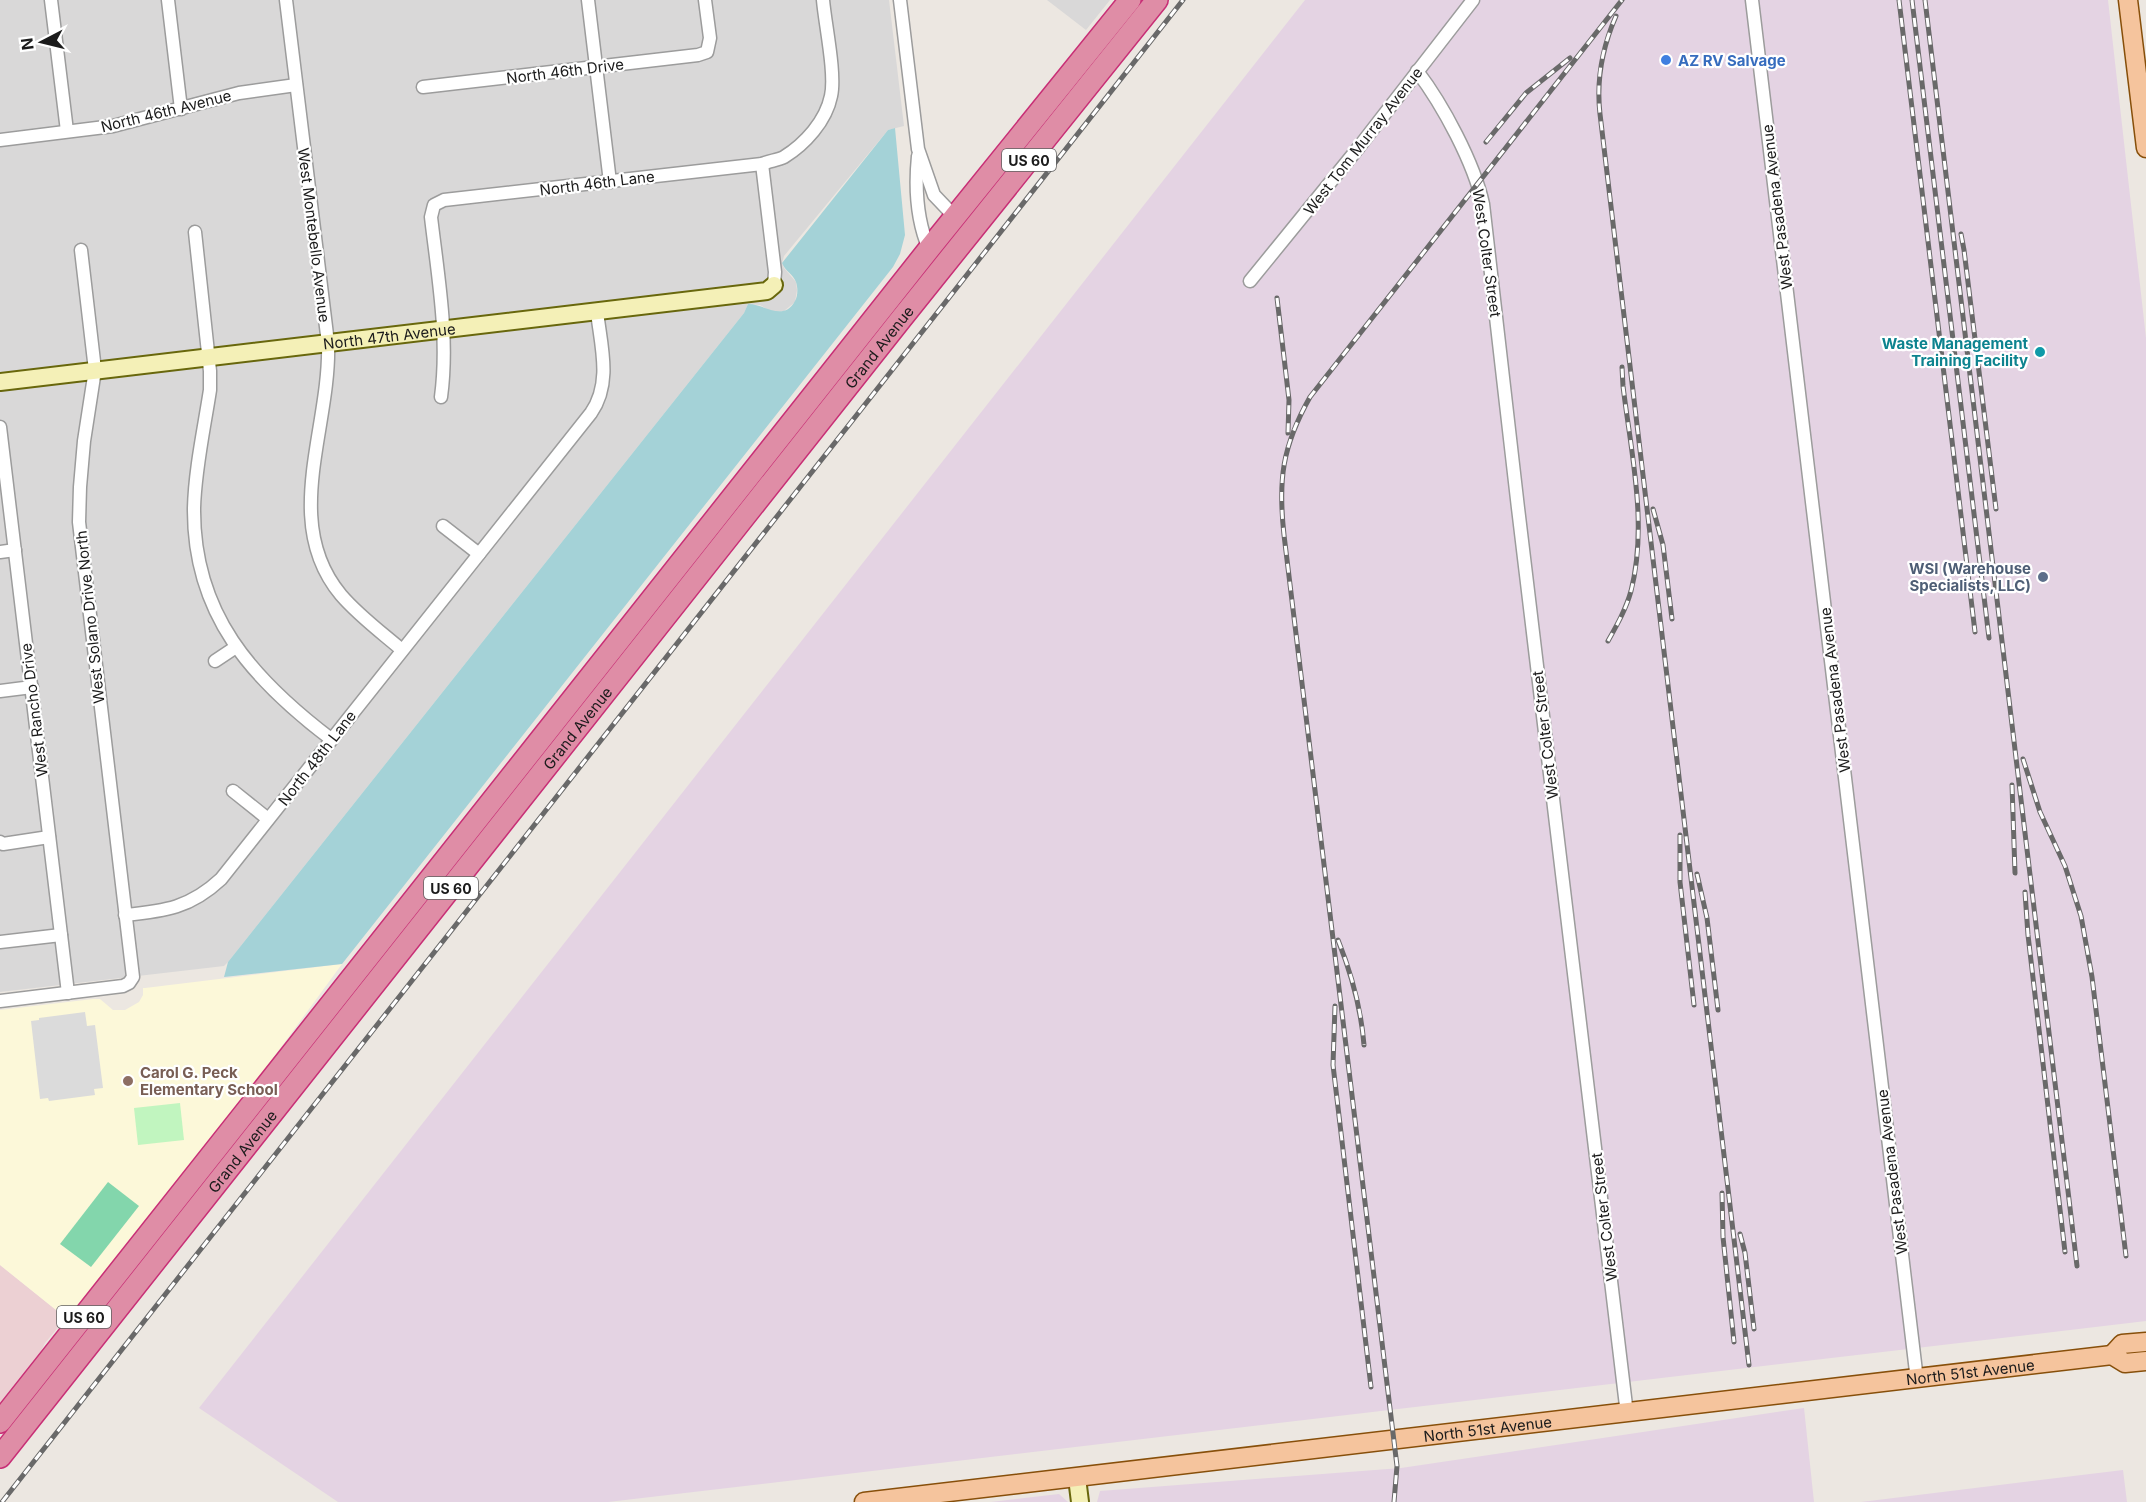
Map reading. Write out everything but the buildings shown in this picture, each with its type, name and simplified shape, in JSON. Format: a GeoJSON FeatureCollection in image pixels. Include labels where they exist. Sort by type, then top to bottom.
{"type":"FeatureCollection","features":[{"type":"Feature","properties":{"kind":"highway","name":"Grand Avenue"},"geometry":{"type":"LineString","coordinates":[[0,1422],[929,249],[1130,0]]}},
{"type":"Feature","properties":{"kind":"highway","name":"Grand Avenue"},"geometry":{"type":"LineString","coordinates":[[0,1457],[901,319],[1157,0]]}},
{"type":"Feature","properties":{"kind":"highway"},"geometry":{"type":"LineString","coordinates":[[901,319],[906,297],[955,236],[958,227],[955,217]]}},
{"type":"Feature","properties":{"kind":"main road"},"geometry":{"type":"LineString","coordinates":[[2128,0],[2145,136]]}},
{"type":"Feature","properties":{"kind":"main road","name":"North 51st Avenue"},"geometry":{"type":"LineString","coordinates":[[2112,1356],[2122,1344],[2146,1342]]}},
{"type":"Feature","properties":{"kind":"main road","name":"North 51st Avenue"},"geometry":{"type":"LineString","coordinates":[[864,1502],[2112,1356],[2125,1363],[2146,1360]]}},
{"type":"Feature","properties":{"kind":"street"},"geometry":{"type":"LineString","coordinates":[[51,0],[67,131]]}},
{"type":"Feature","properties":{"kind":"street"},"geometry":{"type":"LineString","coordinates":[[168,0],[181,109]]}},
{"type":"Feature","properties":{"kind":"street","name":"West Montebello Avenue"},"geometry":{"type":"LineString","coordinates":[[286,0],[328,343],[328,378],[312,485],[310,516],[314,545],[325,570],[340,594],[402,650]]}},
{"type":"Feature","properties":{"kind":"street"},"geometry":{"type":"LineString","coordinates":[[588,0],[610,182]]}},
{"type":"Feature","properties":{"kind":"street","name":"North 46th Drive"},"geometry":{"type":"LineString","coordinates":[[423,87],[698,55],[707,52],[710,38],[705,0]]}},
{"type":"Feature","properties":{"kind":"street","name":"North 46th Lane"},"geometry":{"type":"LineString","coordinates":[[444,330],[431,217],[434,206],[444,200],[762,164],[782,158],[800,145],[825,114],[831,95],[832,79],[823,0]]}},
{"type":"Feature","properties":{"kind":"street"},"geometry":{"type":"LineString","coordinates":[[900,0],[918,149],[916,174],[922,233],[929,249]]}},
{"type":"Feature","properties":{"kind":"street","name":"West Tom Murray Avenue"},"geometry":{"type":"LineString","coordinates":[[1251,281],[1473,0]]}},
{"type":"Feature","properties":{"kind":"street","name":"West Pasadena Avenue"},"geometry":{"type":"LineString","coordinates":[[1752,0],[1917,1380]]}},
{"type":"Feature","properties":{"kind":"street","name":"West Colter Street"},"geometry":{"type":"LineString","coordinates":[[1418,71],[1452,128],[1479,184],[1483,204],[1627,1414]]}},
{"type":"Feature","properties":{"kind":"street","name":"North 46th Avenue"},"geometry":{"type":"LineString","coordinates":[[0,140],[113,126],[239,93],[296,85]]}},
{"type":"Feature","properties":{"kind":"street"},"geometry":{"type":"LineString","coordinates":[[918,149],[934,195],[955,217]]}},
{"type":"Feature","properties":{"kind":"street"},"geometry":{"type":"LineString","coordinates":[[762,164],[775,272],[774,285]]}},
{"type":"Feature","properties":{"kind":"street"},"geometry":{"type":"LineString","coordinates":[[195,232],[209,357],[210,390],[195,489],[195,524],[204,580],[222,623],[246,662],[279,697],[331,739]]}},
{"type":"Feature","properties":{"kind":"street","name":"West Solano Drive North"},"geometry":{"type":"LineString","coordinates":[[68,993],[123,986],[133,977],[79,522],[82,464],[95,370],[81,250]]}},
{"type":"Feature","properties":{"kind":"street","name":"North 47th Avenue"},"geometry":{"type":"LineString","coordinates":[[0,382],[767,291],[774,285]]}},
{"type":"Feature","properties":{"kind":"street","name":"North 48th Lane"},"geometry":{"type":"LineString","coordinates":[[125,915],[179,907],[207,892],[221,879],[598,402],[604,374],[597,312]]}},
{"type":"Feature","properties":{"kind":"street"},"geometry":{"type":"LineString","coordinates":[[441,397],[444,377],[444,330]]}},
{"type":"Feature","properties":{"kind":"street","name":"West Rancho Drive"},"geometry":{"type":"LineString","coordinates":[[0,428],[68,993]]}},
{"type":"Feature","properties":{"kind":"street"},"geometry":{"type":"LineString","coordinates":[[443,526],[479,554]]}},
{"type":"Feature","properties":{"kind":"street"},"geometry":{"type":"LineString","coordinates":[[0,552],[15,550]]}},
{"type":"Feature","properties":{"kind":"street"},"geometry":{"type":"LineString","coordinates":[[215,661],[236,647]]}},
{"type":"Feature","properties":{"kind":"street"},"geometry":{"type":"LineString","coordinates":[[0,691],[32,687]]}},
{"type":"Feature","properties":{"kind":"street"},"geometry":{"type":"LineString","coordinates":[[233,791],[268,819]]}},
{"type":"Feature","properties":{"kind":"street"},"geometry":{"type":"LineString","coordinates":[[0,842],[3,844],[49,837]]}},
{"type":"Feature","properties":{"kind":"street"},"geometry":{"type":"LineString","coordinates":[[0,942],[61,935]]}},
{"type":"Feature","properties":{"kind":"street"},"geometry":{"type":"LineString","coordinates":[[0,1001],[68,993]]}},
{"type":"Feature","properties":{"kind":"street"},"geometry":{"type":"LineString","coordinates":[[1077,1478],[1080,1502]]}},
{"type":"Feature","properties":{"kind":"shaded area"},"geometry":{"type":"Polygon","coordinates":[[[0,0],[889,0],[904,126],[888,130],[784,256],[782,263],[784,268],[796,282],[795,302],[784,311],[772,312],[760,305],[748,304],[744,313],[224,966],[0,992],[0,392],[3,391],[0,371],[0,0]]]}},
{"type":"Feature","properties":{"kind":"shaded area"},"geometry":{"type":"Polygon","coordinates":[[[1047,0],[1110,0],[1086,30],[1047,0]]]}},
{"type":"Feature","properties":{"kind":"shaded area"},"geometry":{"type":"Polygon","coordinates":[[[1305,0],[2108,0],[2146,338],[2146,1321],[608,1502],[338,1502],[199,1408],[1305,0]]]}},
{"type":"Feature","properties":{"kind":"shaded area","name":"Carol G. Peck Elementary School"},"geometry":{"type":"Polygon","coordinates":[[[342,964],[205,1151],[121,1256],[66,1318],[0,1265],[0,1010],[100,999],[113,1010],[125,1010],[139,1002],[143,995],[143,988],[342,964]]]}},
{"type":"Feature","properties":{"kind":"shaded area"},"geometry":{"type":"Polygon","coordinates":[[[85,1012],[87,1026],[95,1025],[103,1088],[94,1089],[95,1095],[49,1101],[48,1098],[40,1099],[31,1021],[85,1012]]]}},
{"type":"Feature","properties":{"kind":"shaded area"},"geometry":{"type":"Polygon","coordinates":[[[0,1265],[66,1318],[45,1343],[33,1367],[0,1407],[0,1265]]]}},
{"type":"Feature","properties":{"kind":"shaded area"},"geometry":{"type":"Polygon","coordinates":[[[1804,1408],[1814,1502],[1097,1502],[1100,1491],[1401,1468],[1804,1408]]]}},
{"type":"Feature","properties":{"kind":"shaded area"},"geometry":{"type":"Polygon","coordinates":[[[2123,1470],[2127,1502],[1861,1502],[2123,1470]]]}},
{"type":"Feature","properties":{"kind":"shaded area"},"geometry":{"type":"Polygon","coordinates":[[[1059,1494],[1068,1502],[991,1502],[1059,1494]]]}},
{"type":"Feature","properties":{"kind":"green space"},"geometry":{"type":"Polygon","coordinates":[[[180,1103],[184,1140],[138,1145],[134,1108],[180,1103]]]}},
{"type":"Feature","properties":{"kind":"green space"},"geometry":{"type":"Polygon","coordinates":[[[108,1182],[139,1206],[91,1267],[60,1244],[108,1182]]]}},
{"type":"Feature","properties":{"kind":"water"},"geometry":{"type":"Polygon","coordinates":[[[895,128],[905,235],[900,254],[893,267],[342,964],[224,977],[228,962],[744,313],[748,304],[779,311],[785,311],[790,307],[796,299],[797,287],[795,279],[782,263],[888,130],[895,128]]]}},
{"type":"Feature","properties":{"kind":"railway"},"geometry":{"type":"LineString","coordinates":[[2,1502],[1183,0]]}},
{"type":"Feature","properties":{"kind":"railway"},"geometry":{"type":"LineString","coordinates":[[1394,1502],[1397,1466],[1284,535],[1282,515],[1284,464],[1293,432],[1310,397],[1622,0]]}},
{"type":"Feature","properties":{"kind":"railway"},"geometry":{"type":"LineString","coordinates":[[1899,0],[1975,632]]}},
{"type":"Feature","properties":{"kind":"railway"},"geometry":{"type":"LineString","coordinates":[[1912,0],[1989,638]]}},
{"type":"Feature","properties":{"kind":"railway"},"geometry":{"type":"LineString","coordinates":[[1925,0],[2077,1266]]}},
{"type":"Feature","properties":{"kind":"railway"},"geometry":{"type":"LineString","coordinates":[[1616,16],[1601,64],[1600,114],[1749,1365]]}},
{"type":"Feature","properties":{"kind":"railway"},"geometry":{"type":"LineString","coordinates":[[1486,142],[1526,93],[1570,58]]}},
{"type":"Feature","properties":{"kind":"railway"},"geometry":{"type":"LineString","coordinates":[[1961,234],[1996,509]]}},
{"type":"Feature","properties":{"kind":"railway"},"geometry":{"type":"LineString","coordinates":[[1277,298],[1289,400],[1288,433]]}},
{"type":"Feature","properties":{"kind":"railway"},"geometry":{"type":"LineString","coordinates":[[1608,641],[1624,611],[1631,591],[1638,540],[1634,463],[1622,367]]}},
{"type":"Feature","properties":{"kind":"railway"},"geometry":{"type":"LineString","coordinates":[[1653,509],[1663,545],[1672,619]]}},
{"type":"Feature","properties":{"kind":"railway"},"geometry":{"type":"LineString","coordinates":[[2023,759],[2040,812],[2065,866],[2081,916],[2092,977],[2126,1256]]}},
{"type":"Feature","properties":{"kind":"railway"},"geometry":{"type":"LineString","coordinates":[[2012,785],[2015,873]]}},
{"type":"Feature","properties":{"kind":"railway"},"geometry":{"type":"LineString","coordinates":[[1680,835],[1680,882],[1694,1005]]}},
{"type":"Feature","properties":{"kind":"railway"},"geometry":{"type":"LineString","coordinates":[[1697,874],[1707,918],[1718,1010]]}},
{"type":"Feature","properties":{"kind":"railway"},"geometry":{"type":"LineString","coordinates":[[2025,892],[2065,1252]]}},
{"type":"Feature","properties":{"kind":"railway"},"geometry":{"type":"LineString","coordinates":[[1338,940],[1355,992],[1364,1045]]}},
{"type":"Feature","properties":{"kind":"railway"},"geometry":{"type":"LineString","coordinates":[[1335,1006],[1333,1065],[1371,1387]]}},
{"type":"Feature","properties":{"kind":"railway"},"geometry":{"type":"LineString","coordinates":[[1722,1193],[1723,1237],[1734,1342]]}},
{"type":"Feature","properties":{"kind":"railway"},"geometry":{"type":"LineString","coordinates":[[1740,1234],[1745,1253],[1754,1329]]}},
{"type":"Feature","properties":{"kind":"place","name":"AZ RV Salvage"},"geometry":{"type":"Point","coordinates":[1666,60]}},
{"type":"Feature","properties":{"kind":"place","name":"Waste Management Training Facility"},"geometry":{"type":"Point","coordinates":[2040,352]}},
{"type":"Feature","properties":{"kind":"place","name":"WSI (Warehouse Specialists, LLC)"},"geometry":{"type":"Point","coordinates":[2043,577]}},
{"type":"Feature","properties":{"kind":"place","name":"Carol G. Peck Elementary School"},"geometry":{"type":"Point","coordinates":[128,1081]}}]}
